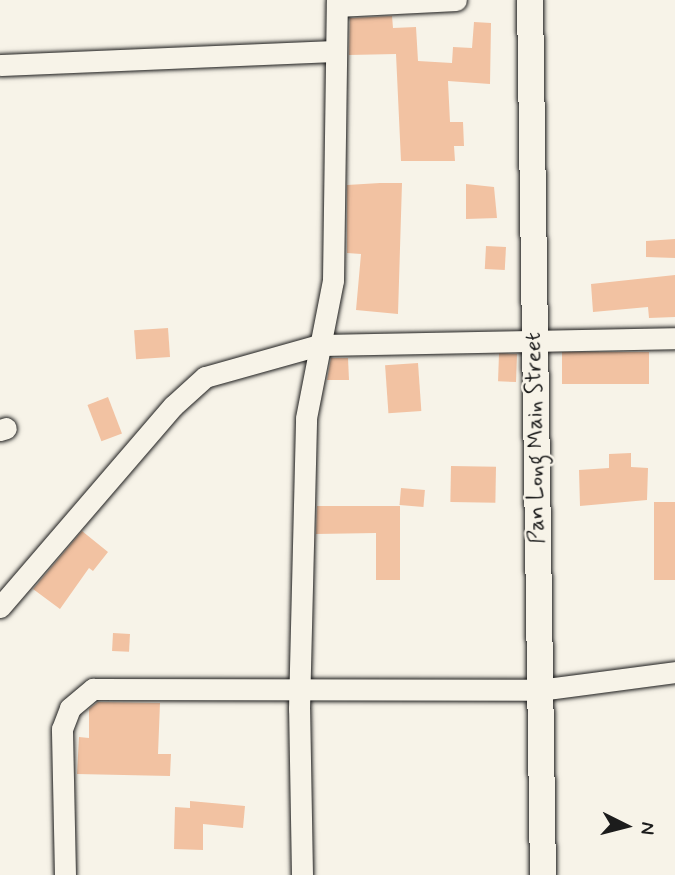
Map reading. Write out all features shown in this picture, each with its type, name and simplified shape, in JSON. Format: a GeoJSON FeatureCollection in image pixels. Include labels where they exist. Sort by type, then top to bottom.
{"type":"FeatureCollection","features":[{"type":"Feature","properties":{"kind":"street"},"geometry":{"type":"LineString","coordinates":[[302,875],[300,692],[306,418],[333,280],[337,3],[456,0]]}},
{"type":"Feature","properties":{"kind":"street","name":"Pan Long Main Street"},"geometry":{"type":"LineString","coordinates":[[530,0],[543,875]]}},
{"type":"Feature","properties":{"kind":"street"},"geometry":{"type":"LineString","coordinates":[[0,65],[336,51]]}},
{"type":"Feature","properties":{"kind":"street"},"geometry":{"type":"LineString","coordinates":[[0,607],[173,405],[205,377],[319,345],[675,338]]}},
{"type":"Feature","properties":{"kind":"street"},"geometry":{"type":"LineString","coordinates":[[65,875],[62,729],[70,708],[93,689],[300,692],[539,690],[675,672]]}},
{"type":"Feature","properties":{"kind":"building"},"geometry":{"type":"Polygon","coordinates":[[[392,16],[393,28],[416,27],[418,61],[452,63],[453,47],[472,48],[474,22],[491,23],[490,84],[448,81],[450,122],[463,122],[464,146],[454,146],[455,161],[401,161],[396,54],[349,55],[350,18],[392,16]]]}},
{"type":"Feature","properties":{"kind":"building"},"geometry":{"type":"Polygon","coordinates":[[[402,183],[398,314],[356,310],[361,254],[347,253],[347,185],[402,183]]]}},
{"type":"Feature","properties":{"kind":"building"},"geometry":{"type":"Polygon","coordinates":[[[466,184],[494,187],[497,218],[466,219],[466,184]]]}},
{"type":"Feature","properties":{"kind":"building"},"geometry":{"type":"Polygon","coordinates":[[[675,239],[675,258],[646,257],[646,241],[675,239]]]}},
{"type":"Feature","properties":{"kind":"building"},"geometry":{"type":"Polygon","coordinates":[[[486,246],[506,247],[505,270],[485,269],[486,246]]]}},
{"type":"Feature","properties":{"kind":"building"},"geometry":{"type":"Polygon","coordinates":[[[675,275],[675,317],[649,318],[648,307],[593,312],[591,284],[675,275]]]}},
{"type":"Feature","properties":{"kind":"building"},"geometry":{"type":"Polygon","coordinates":[[[168,328],[170,357],[136,359],[134,330],[168,328]]]}},
{"type":"Feature","properties":{"kind":"building"},"geometry":{"type":"Polygon","coordinates":[[[562,352],[649,352],[649,384],[562,384],[562,352]]]}},
{"type":"Feature","properties":{"kind":"building"},"geometry":{"type":"Polygon","coordinates":[[[499,353],[517,354],[516,382],[498,381],[499,353]]]}},
{"type":"Feature","properties":{"kind":"building"},"geometry":{"type":"Polygon","coordinates":[[[331,358],[348,358],[349,380],[327,380],[331,358]]]}},
{"type":"Feature","properties":{"kind":"building"},"geometry":{"type":"Polygon","coordinates":[[[418,363],[421,411],[388,413],[385,365],[418,363]]]}},
{"type":"Feature","properties":{"kind":"building"},"geometry":{"type":"Polygon","coordinates":[[[108,397],[122,433],[101,441],[87,405],[108,397]]]}},
{"type":"Feature","properties":{"kind":"building"},"geometry":{"type":"Polygon","coordinates":[[[631,453],[631,467],[648,468],[647,500],[580,506],[579,470],[609,468],[609,454],[631,453]]]}},
{"type":"Feature","properties":{"kind":"building"},"geometry":{"type":"Polygon","coordinates":[[[451,466],[496,467],[495,503],[450,502],[451,466]]]}},
{"type":"Feature","properties":{"kind":"building"},"geometry":{"type":"Polygon","coordinates":[[[401,488],[425,490],[423,507],[400,505],[401,488]]]}},
{"type":"Feature","properties":{"kind":"building"},"geometry":{"type":"Polygon","coordinates":[[[654,502],[675,502],[675,580],[654,580],[654,502]]]}},
{"type":"Feature","properties":{"kind":"building"},"geometry":{"type":"Polygon","coordinates":[[[317,506],[400,506],[400,580],[376,580],[376,533],[316,534],[317,506]]]}},
{"type":"Feature","properties":{"kind":"building"},"geometry":{"type":"Polygon","coordinates":[[[82,531],[108,552],[93,571],[89,568],[60,609],[33,589],[82,531]]]}},
{"type":"Feature","properties":{"kind":"building"},"geometry":{"type":"Polygon","coordinates":[[[113,633],[130,634],[129,652],[112,651],[113,633]]]}},
{"type":"Feature","properties":{"kind":"building"},"geometry":{"type":"Polygon","coordinates":[[[98,702],[160,703],[158,754],[171,754],[170,776],[77,774],[79,737],[89,738],[89,709],[98,702]]]}},
{"type":"Feature","properties":{"kind":"building"},"geometry":{"type":"Polygon","coordinates":[[[190,801],[245,806],[243,828],[203,824],[203,850],[174,849],[175,807],[190,808],[190,801]]]}}]}
